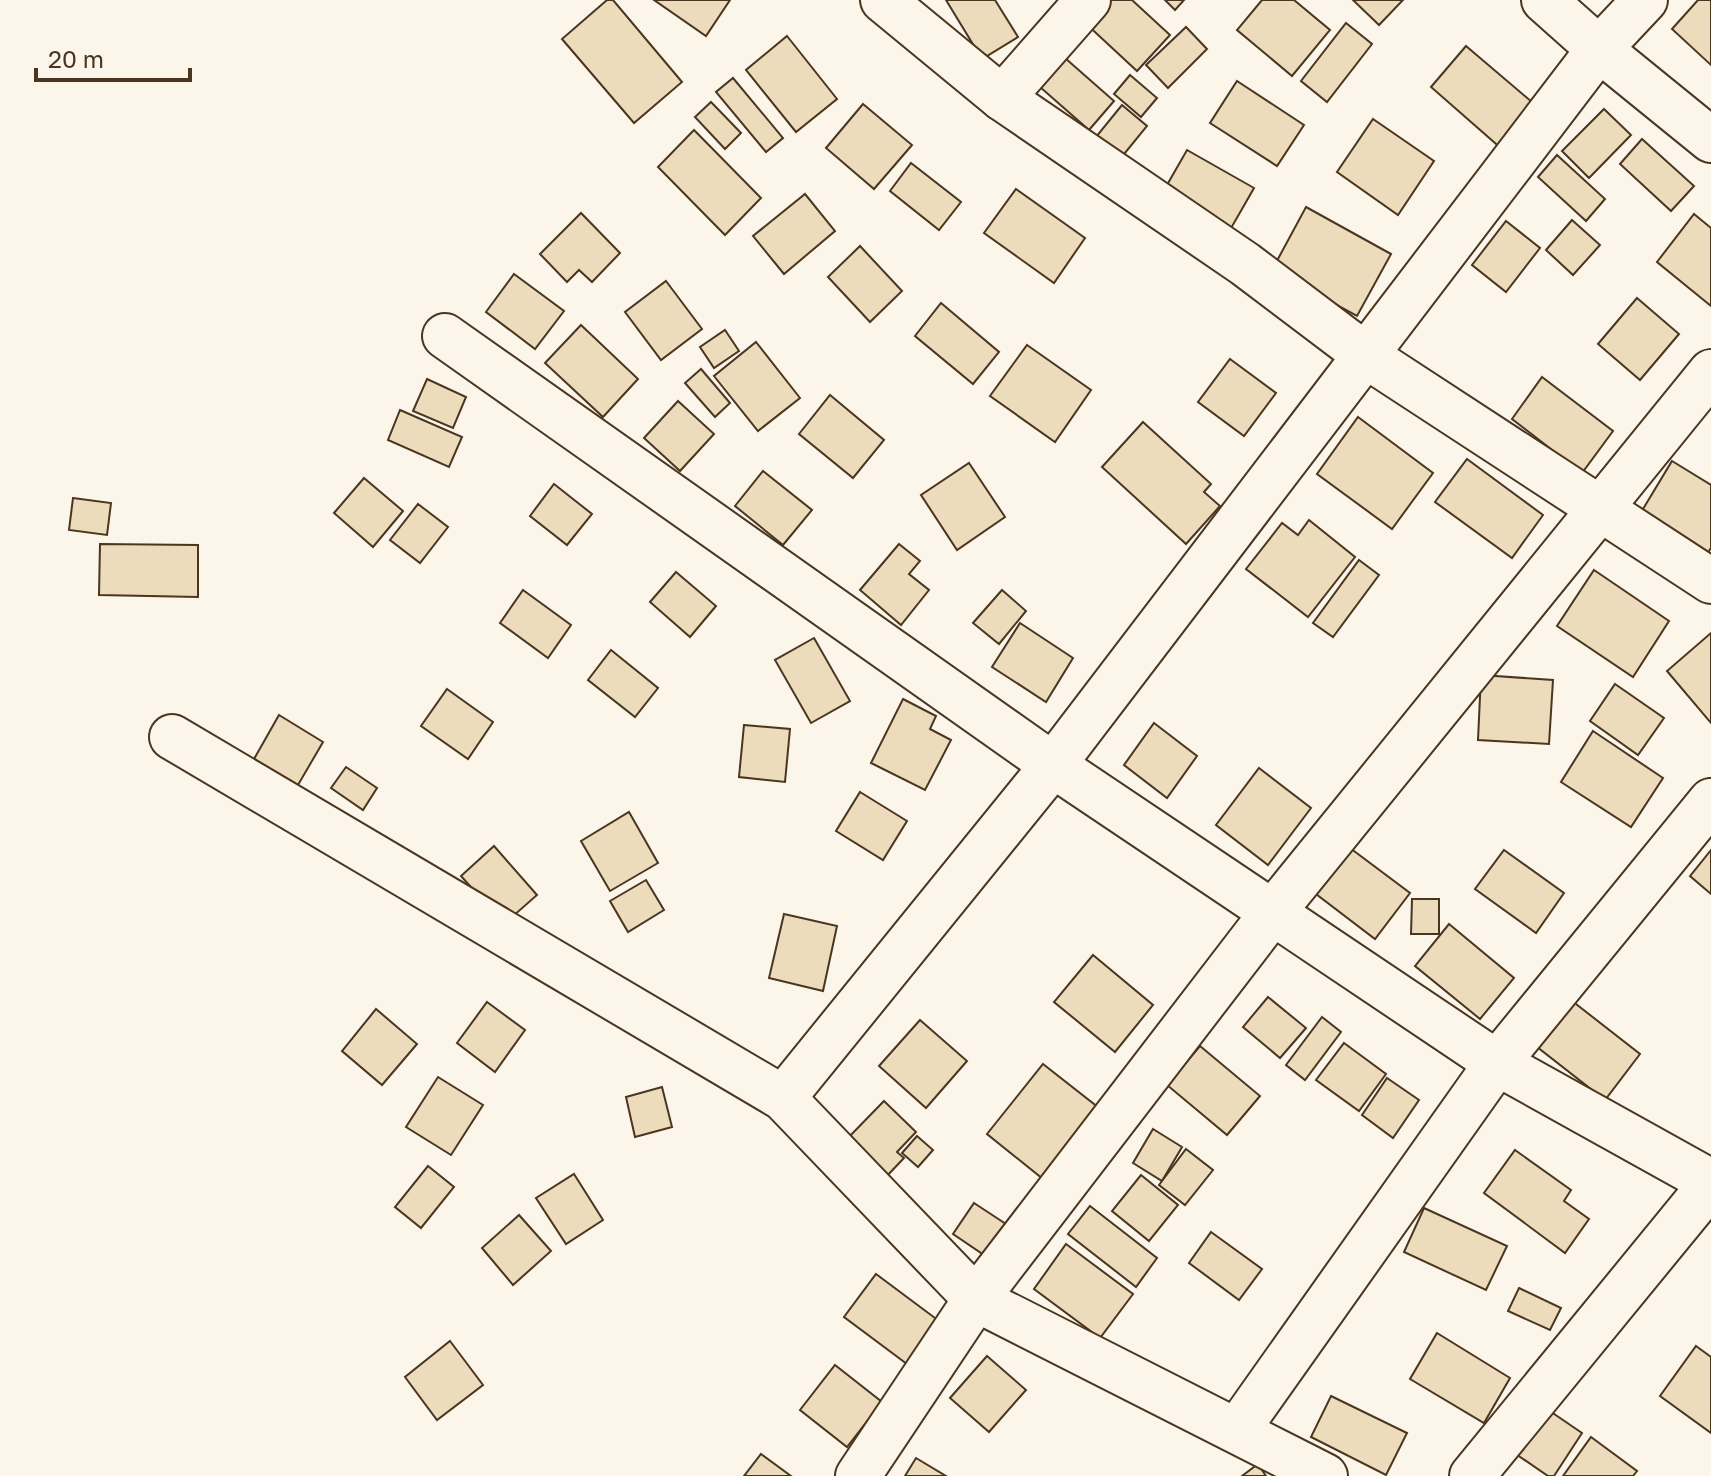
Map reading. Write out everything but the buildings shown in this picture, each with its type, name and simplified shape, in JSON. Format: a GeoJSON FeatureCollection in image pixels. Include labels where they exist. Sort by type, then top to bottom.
{"type":"FeatureCollection","features":[{"type":"Feature","properties":{"kind":"street"},"geometry":{"type":"LineString","coordinates":[[883,0],[1002,98],[1245,264],[1368,357],[1711,581]]}},
{"type":"Feature","properties":{"kind":"street"},"geometry":{"type":"LineString","coordinates":[[1002,98],[1088,0]]}},
{"type":"Feature","properties":{"kind":"street"},"geometry":{"type":"LineString","coordinates":[[1544,0],[1711,140]]}},
{"type":"Feature","properties":{"kind":"street"},"geometry":{"type":"LineString","coordinates":[[783,1098],[1053,765],[1368,357],[1599,49],[1645,0]]}},
{"type":"Feature","properties":{"kind":"street"},"geometry":{"type":"LineString","coordinates":[[445,336],[1053,765],[1497,1063],[1711,1183],[1472,1476]]}},
{"type":"Feature","properties":{"kind":"street"},"geometry":{"type":"LineString","coordinates":[[858,1476],[976,1299],[1273,912],[1711,372]]}},
{"type":"Feature","properties":{"kind":"street"},"geometry":{"type":"LineString","coordinates":[[172,737],[783,1098],[976,1299],[1238,1429],[1325,1476]]}},
{"type":"Feature","properties":{"kind":"street"},"geometry":{"type":"LineString","coordinates":[[1238,1429],[1497,1063],[1711,801]]}}]}
